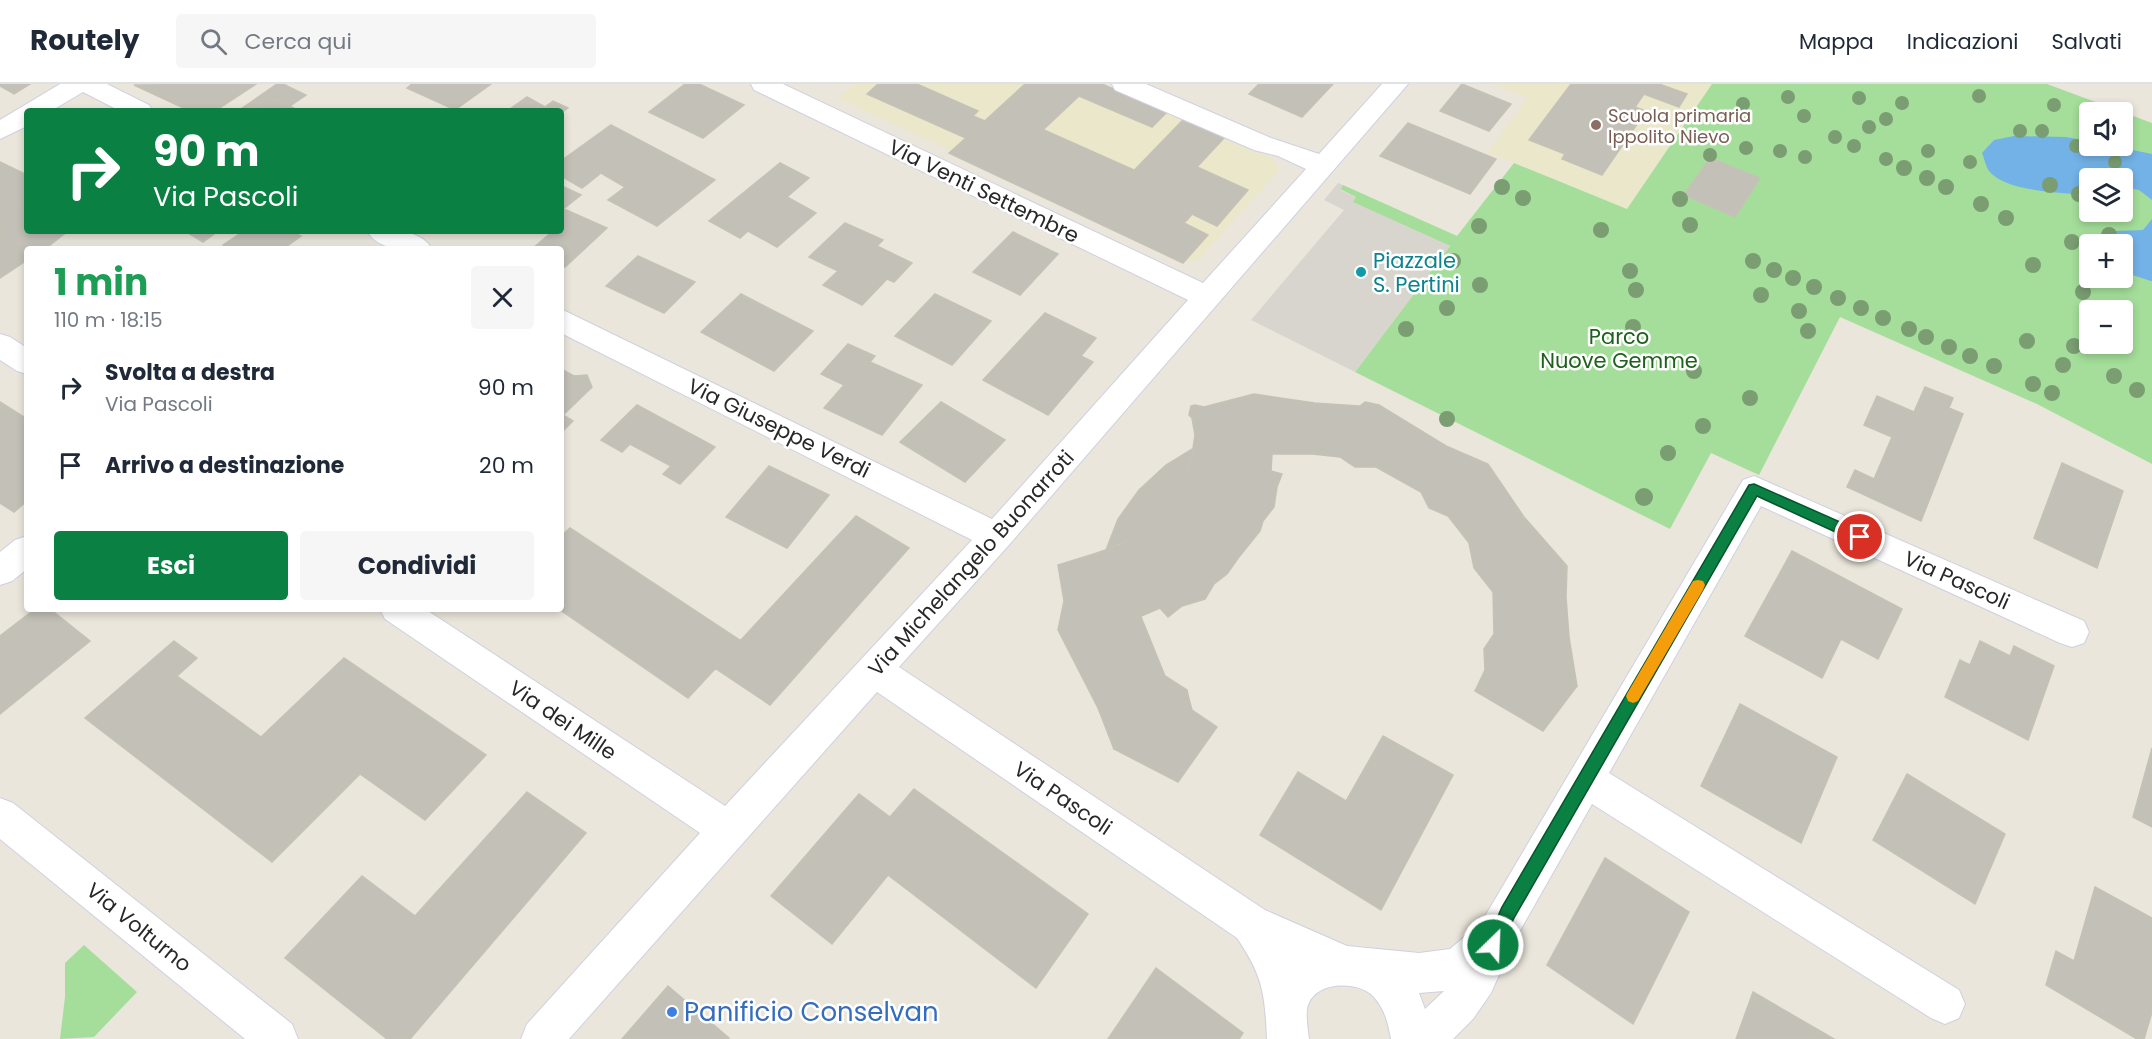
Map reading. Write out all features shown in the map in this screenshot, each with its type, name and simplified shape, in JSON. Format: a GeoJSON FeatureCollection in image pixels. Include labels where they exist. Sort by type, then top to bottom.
{"type":"FeatureCollection","features":[{"type":"Feature","properties":{"kind":"street"},"geometry":{"type":"LineString","coordinates":[[38,108],[78,84]]}},
{"type":"Feature","properties":{"kind":"street"},"geometry":{"type":"LineString","coordinates":[[87,84],[134,108]]}},
{"type":"Feature","properties":{"kind":"street","name":"Via Venti Settembre"},"geometry":{"type":"LineString","coordinates":[[763,84],[1206,297]]}},
{"type":"Feature","properties":{"kind":"street"},"geometry":{"type":"LineString","coordinates":[[1124,84],[1263,144],[1286,150],[1324,166]]}},
{"type":"Feature","properties":{"kind":"street","name":"Via Michelangelo Buonarroti"},"geometry":{"type":"LineString","coordinates":[[542,1039],[728,830],[996,536],[1396,84]]}},
{"type":"Feature","properties":{"kind":"street"},"geometry":{"type":"LineString","coordinates":[[0,131],[24,117]]}},
{"type":"Feature","properties":{"kind":"street"},"geometry":{"type":"LineString","coordinates":[[387,234],[412,246]]}},
{"type":"Feature","properties":{"kind":"street","name":"Via Giuseppe Verdi"},"geometry":{"type":"LineString","coordinates":[[564,321],[996,536]]}},
{"type":"Feature","properties":{"kind":"street"},"geometry":{"type":"LineString","coordinates":[[0,345],[24,361]]}},
{"type":"Feature","properties":{"kind":"street","name":"Via Pascoli"},"geometry":{"type":"LineString","coordinates":[[1421,1039],[1448,1019],[1471,991],[1489,958],[1497,932],[1754,489],[2072,632]]}},
{"type":"Feature","properties":{"kind":"street"},"geometry":{"type":"LineString","coordinates":[[0,571],[24,552]]}},
{"type":"Feature","properties":{"kind":"street","name":"Via dei Mille"},"geometry":{"type":"LineString","coordinates":[[401,612],[728,830]]}},
{"type":"Feature","properties":{"kind":"street","name":"Via Pascoli"},"geometry":{"type":"LineString","coordinates":[[875,671],[1251,924],[1352,965],[1428,974],[1449,970],[1469,961],[1497,932]]}},
{"type":"Feature","properties":{"kind":"street"},"geometry":{"type":"LineString","coordinates":[[1585,779],[1945,1004]]}},
{"type":"Feature","properties":{"kind":"street","name":"Via Volturno"},"geometry":{"type":"LineString","coordinates":[[0,816],[277,1039]]}},
{"type":"Feature","properties":{"kind":"street","name":"Via Pascoli"},"geometry":{"type":"LineString","coordinates":[[1251,924],[1272,954],[1281,976],[1287,1024]]}},
{"type":"Feature","properties":{"kind":"street"},"geometry":{"type":"LineString","coordinates":[[1287,1024],[1297,985],[1316,969],[1352,965],[1384,979],[1401,997],[1411,1021],[1412,1039]]}},
{"type":"Feature","properties":{"kind":"shaded area"},"geometry":{"type":"Polygon","coordinates":[[[855,84],[1102,84],[1274,159],[1279,171],[1197,261],[1183,263],[837,98],[855,84]]]}},
{"type":"Feature","properties":{"kind":"shaded area","name":"Scuola primaria Ippolito Nievo"},"geometry":{"type":"Polygon","coordinates":[[[1492,84],[1712,84],[1627,209],[1487,152],[1527,98],[1492,84]]]}},
{"type":"Feature","properties":{"kind":"shaded area","name":"Piazzale S. Pertini"},"geometry":{"type":"Polygon","coordinates":[[[1338,183],[1343,185],[1340,190],[1356,197],[1353,202],[1450,246],[1355,372],[1251,320],[1344,210],[1324,200],[1338,183]]]}},
{"type":"Feature","properties":{"kind":"green space","name":"Parco Nuove Gemme"},"geometry":{"type":"Polygon","coordinates":[[[1712,84],[2047,84],[2095,102],[2079,102],[2079,156],[2133,156],[2133,116],[2152,123],[2152,464],[2037,404],[1840,317],[1759,475],[1711,453],[1670,529],[1355,372],[1450,246],[1352,202],[1356,197],[1340,189],[1343,185],[1457,236],[1514,163],[1627,209],[1712,84]]]}},
{"type":"Feature","properties":{"kind":"green space"},"geometry":{"type":"Polygon","coordinates":[[[84,945],[137,992],[94,1037],[60,1039],[65,997],[65,963],[84,945]]]}},
{"type":"Feature","properties":{"kind":"water"},"geometry":{"type":"Polygon","coordinates":[[[2014,136],[2066,137],[2079,139],[2079,156],[2133,156],[2133,150],[2152,154],[2152,200],[2139,190],[2133,189],[2133,168],[2079,168],[2079,194],[2036,190],[2008,183],[1989,171],[1982,153],[1994,140],[2014,136]]]}},
{"type":"Feature","properties":{"kind":"water"},"geometry":{"type":"Polygon","coordinates":[[[2152,219],[2152,281],[2133,275],[2133,234],[2112,234],[2115,231],[2143,230],[2152,219]]]}},
{"type":"Feature","properties":{"kind":"building"},"geometry":{"type":"Polygon","coordinates":[[[0,84],[30,84],[14,94],[0,84]]]}},
{"type":"Feature","properties":{"kind":"building"},"geometry":{"type":"Polygon","coordinates":[[[256,84],[220,108],[184,108],[134,85],[256,84]]]}},
{"type":"Feature","properties":{"kind":"building"},"geometry":{"type":"Polygon","coordinates":[[[277,84],[283,84],[306,95],[290,106],[269,97],[253,108],[242,108],[277,84]]]}},
{"type":"Feature","properties":{"kind":"building"},"geometry":{"type":"Polygon","coordinates":[[[412,84],[491,84],[458,108],[451,108],[407,88],[412,84]]]}},
{"type":"Feature","properties":{"kind":"building"},"geometry":{"type":"Polygon","coordinates":[[[685,84],[699,84],[744,105],[703,138],[649,112],[685,84]]]}},
{"type":"Feature","properties":{"kind":"building"},"geometry":{"type":"Polygon","coordinates":[[[878,84],[917,84],[978,111],[973,116],[985,121],[966,138],[867,94],[878,84]]]}},
{"type":"Feature","properties":{"kind":"building"},"geometry":{"type":"Polygon","coordinates":[[[1025,84],[1102,84],[1167,112],[1152,127],[1079,96],[1012,159],[966,138],[1025,84]]]}},
{"type":"Feature","properties":{"kind":"building"},"geometry":{"type":"Polygon","coordinates":[[[1259,84],[1333,84],[1302,117],[1249,94],[1259,84]]]}},
{"type":"Feature","properties":{"kind":"building"},"geometry":{"type":"Polygon","coordinates":[[[1462,84],[1511,104],[1489,131],[1440,111],[1462,84]]]}},
{"type":"Feature","properties":{"kind":"building"},"geometry":{"type":"Polygon","coordinates":[[[1571,84],[1659,84],[1687,94],[1679,107],[1644,94],[1635,107],[1646,111],[1602,175],[1562,159],[1565,154],[1529,140],[1571,84]]]}},
{"type":"Feature","properties":{"kind":"building"},"geometry":{"type":"Polygon","coordinates":[[[269,97],[294,108],[253,108],[269,97]]]}},
{"type":"Feature","properties":{"kind":"building"},"geometry":{"type":"Polygon","coordinates":[[[527,97],[545,107],[553,101],[568,108],[564,111],[564,108],[511,108],[527,97]]]}},
{"type":"Feature","properties":{"kind":"building"},"geometry":{"type":"Polygon","coordinates":[[[1183,120],[1224,138],[1197,167],[1248,190],[1217,226],[1192,214],[1188,219],[1118,187],[1183,120]]]}},
{"type":"Feature","properties":{"kind":"building"},"geometry":{"type":"Polygon","coordinates":[[[1408,123],[1496,159],[1470,194],[1380,156],[1408,123]]]}},
{"type":"Feature","properties":{"kind":"building"},"geometry":{"type":"Polygon","coordinates":[[[611,125],[715,180],[657,226],[608,200],[625,187],[601,173],[582,188],[564,178],[564,159],[611,125]]]}},
{"type":"Feature","properties":{"kind":"building"},"geometry":{"type":"Polygon","coordinates":[[[1044,130],[1134,170],[1118,187],[1188,219],[1184,223],[1208,235],[1183,263],[949,153],[966,138],[1012,159],[1044,130]]]}},
{"type":"Feature","properties":{"kind":"building"},"geometry":{"type":"Polygon","coordinates":[[[1710,158],[1760,178],[1735,217],[1684,195],[1710,158]]]}},
{"type":"Feature","properties":{"kind":"building"},"geometry":{"type":"Polygon","coordinates":[[[0,162],[24,174],[24,203],[0,218],[0,162]]]}},
{"type":"Feature","properties":{"kind":"building"},"geometry":{"type":"Polygon","coordinates":[[[780,163],[809,178],[787,197],[816,213],[777,247],[748,231],[740,238],[709,221],[780,163]]]}},
{"type":"Feature","properties":{"kind":"building"},"geometry":{"type":"Polygon","coordinates":[[[564,187],[581,195],[564,208],[564,187]]]}},
{"type":"Feature","properties":{"kind":"building"},"geometry":{"type":"Polygon","coordinates":[[[24,203],[24,234],[64,234],[49,246],[24,246],[24,248],[0,233],[0,218],[24,203]]]}},
{"type":"Feature","properties":{"kind":"building"},"geometry":{"type":"Polygon","coordinates":[[[564,209],[607,228],[565,267],[564,246],[536,246],[550,234],[564,234],[564,209]]]}},
{"type":"Feature","properties":{"kind":"building"},"geometry":{"type":"Polygon","coordinates":[[[845,223],[883,240],[877,246],[912,263],[894,282],[887,279],[862,305],[823,285],[838,271],[809,257],[845,223]]]}},
{"type":"Feature","properties":{"kind":"building"},"geometry":{"type":"Polygon","coordinates":[[[1013,232],[1058,254],[1020,295],[973,272],[1013,232]]]}},
{"type":"Feature","properties":{"kind":"building"},"geometry":{"type":"Polygon","coordinates":[[[0,233],[24,248],[24,262],[0,278],[0,233]]]}},
{"type":"Feature","properties":{"kind":"building"},"geometry":{"type":"Polygon","coordinates":[[[190,234],[214,234],[203,242],[190,234]]]}},
{"type":"Feature","properties":{"kind":"building"},"geometry":{"type":"Polygon","coordinates":[[[240,234],[297,234],[301,236],[287,246],[223,245],[240,234]]]}},
{"type":"Feature","properties":{"kind":"building"},"geometry":{"type":"Polygon","coordinates":[[[638,256],[695,282],[664,313],[606,286],[638,256]]]}},
{"type":"Feature","properties":{"kind":"building"},"geometry":{"type":"Polygon","coordinates":[[[741,294],[813,331],[774,371],[701,332],[741,294]]]}},
{"type":"Feature","properties":{"kind":"building"},"geometry":{"type":"Polygon","coordinates":[[[935,294],[991,321],[952,365],[895,336],[935,294]]]}},
{"type":"Feature","properties":{"kind":"building"},"geometry":{"type":"Polygon","coordinates":[[[1045,313],[1096,338],[1081,356],[1093,362],[1048,415],[983,380],[1045,313]]]}},
{"type":"Feature","properties":{"kind":"building"},"geometry":{"type":"Polygon","coordinates":[[[848,344],[875,356],[870,362],[922,385],[882,435],[824,408],[844,385],[821,374],[848,344]]]}},
{"type":"Feature","properties":{"kind":"building"},"geometry":{"type":"Polygon","coordinates":[[[564,371],[574,376],[587,375],[592,387],[564,414],[564,371]]]}},
{"type":"Feature","properties":{"kind":"building"},"geometry":{"type":"Polygon","coordinates":[[[1925,387],[1953,398],[1949,408],[1963,414],[1921,521],[1847,487],[1855,470],[1874,479],[1892,437],[1864,425],[1877,396],[1914,412],[1925,387]]]}},
{"type":"Feature","properties":{"kind":"building"},"geometry":{"type":"Polygon","coordinates":[[[1254,394],[1314,403],[1313,454],[1272,454],[1271,471],[1282,474],[1274,507],[1263,521],[1260,531],[1239,557],[1163,512],[1185,478],[1191,461],[1195,435],[1192,418],[1189,415],[1191,406],[1204,407],[1254,394]]]}},
{"type":"Feature","properties":{"kind":"building"},"geometry":{"type":"Polygon","coordinates":[[[0,402],[24,417],[24,504],[14,512],[0,503],[0,402]]]}},
{"type":"Feature","properties":{"kind":"building"},"geometry":{"type":"Polygon","coordinates":[[[941,402],[1005,440],[965,482],[900,442],[941,402]]]}},
{"type":"Feature","properties":{"kind":"building"},"geometry":{"type":"Polygon","coordinates":[[[1365,402],[1379,405],[1446,446],[1488,464],[1524,517],[1462,534],[1448,516],[1429,508],[1421,492],[1376,467],[1355,467],[1340,457],[1313,454],[1314,403],[1360,406],[1365,402]]]}},
{"type":"Feature","properties":{"kind":"building"},"geometry":{"type":"Polygon","coordinates":[[[637,405],[715,447],[680,484],[663,474],[671,466],[630,444],[622,452],[601,440],[637,405]]]}},
{"type":"Feature","properties":{"kind":"building"},"geometry":{"type":"Polygon","coordinates":[[[564,416],[573,421],[564,430],[564,416]]]}},
{"type":"Feature","properties":{"kind":"building"},"geometry":{"type":"Polygon","coordinates":[[[1194,448],[1185,478],[1163,512],[1136,535],[1106,550],[1118,519],[1139,490],[1166,465],[1194,448]]]}},
{"type":"Feature","properties":{"kind":"building"},"geometry":{"type":"Polygon","coordinates":[[[2062,463],[2123,491],[2097,568],[2034,538],[2062,463]]]}},
{"type":"Feature","properties":{"kind":"building"},"geometry":{"type":"Polygon","coordinates":[[[769,466],[829,495],[787,548],[726,517],[769,466]]]}},
{"type":"Feature","properties":{"kind":"building"},"geometry":{"type":"Polygon","coordinates":[[[1163,512],[1239,557],[1227,574],[1214,584],[1205,599],[1182,606],[1168,617],[1160,608],[1132,620],[1094,554],[1120,545],[1136,535],[1163,512]]]}},
{"type":"Feature","properties":{"kind":"building"},"geometry":{"type":"Polygon","coordinates":[[[856,516],[909,548],[770,705],[715,668],[856,516]]]}},
{"type":"Feature","properties":{"kind":"building"},"geometry":{"type":"Polygon","coordinates":[[[1524,517],[1567,566],[1566,597],[1569,637],[1577,686],[1485,670],[1484,649],[1494,634],[1493,592],[1474,568],[1469,543],[1462,534],[1524,517]]]}},
{"type":"Feature","properties":{"kind":"building"},"geometry":{"type":"Polygon","coordinates":[[[570,528],[741,641],[688,698],[563,612],[564,533],[570,528]]]}},
{"type":"Feature","properties":{"kind":"building"},"geometry":{"type":"Polygon","coordinates":[[[1792,551],[1902,609],[1878,659],[1841,639],[1822,678],[1745,636],[1792,551]]]}},
{"type":"Feature","properties":{"kind":"building"},"geometry":{"type":"Polygon","coordinates":[[[1094,554],[1132,620],[1141,617],[1165,676],[1187,690],[1189,699],[1114,749],[1098,708],[1058,630],[1064,601],[1058,565],[1094,554]]]}},
{"type":"Feature","properties":{"kind":"building"},"geometry":{"type":"Polygon","coordinates":[[[31,612],[54,612],[90,641],[0,714],[0,636],[31,612]]]}},
{"type":"Feature","properties":{"kind":"building"},"geometry":{"type":"Polygon","coordinates":[[[174,641],[197,658],[177,676],[261,737],[344,658],[486,755],[425,820],[360,774],[272,862],[85,718],[174,641]]]}},
{"type":"Feature","properties":{"kind":"building"},"geometry":{"type":"Polygon","coordinates":[[[1980,641],[2010,656],[2014,646],[2054,666],[2028,740],[1945,697],[1960,660],[1970,665],[1980,641]]]}},
{"type":"Feature","properties":{"kind":"building"},"geometry":{"type":"Polygon","coordinates":[[[1485,670],[1577,686],[1543,731],[1475,691],[1485,670]]]}},
{"type":"Feature","properties":{"kind":"building"},"geometry":{"type":"Polygon","coordinates":[[[1189,699],[1192,710],[1217,727],[1178,782],[1114,749],[1189,699]]]}},
{"type":"Feature","properties":{"kind":"building"},"geometry":{"type":"Polygon","coordinates":[[[1740,704],[1837,757],[1801,843],[1701,786],[1740,704]]]}},
{"type":"Feature","properties":{"kind":"building"},"geometry":{"type":"Polygon","coordinates":[[[1383,736],[1453,775],[1381,910],[1260,835],[1298,772],[1346,801],[1383,736]]]}},
{"type":"Feature","properties":{"kind":"building"},"geometry":{"type":"Polygon","coordinates":[[[2152,748],[2152,827],[2133,817],[2152,748]]]}},
{"type":"Feature","properties":{"kind":"building"},"geometry":{"type":"Polygon","coordinates":[[[1907,774],[2005,834],[1975,904],[1873,840],[1907,774]]]}},
{"type":"Feature","properties":{"kind":"building"},"geometry":{"type":"Polygon","coordinates":[[[914,789],[1088,914],[1036,988],[888,875],[832,944],[771,896],[859,794],[890,817],[914,789]]]}},
{"type":"Feature","properties":{"kind":"building"},"geometry":{"type":"Polygon","coordinates":[[[527,792],[586,833],[410,1039],[387,1039],[285,958],[362,876],[415,916],[527,792]]]}},
{"type":"Feature","properties":{"kind":"building"},"geometry":{"type":"Polygon","coordinates":[[[1605,858],[1689,912],[1633,1024],[1547,965],[1605,858]]]}},
{"type":"Feature","properties":{"kind":"building"},"geometry":{"type":"Polygon","coordinates":[[[2095,887],[2152,918],[2152,1012],[2144,1039],[2137,1039],[2046,985],[2056,951],[2074,961],[2095,887]]]}},
{"type":"Feature","properties":{"kind":"building"},"geometry":{"type":"Polygon","coordinates":[[[1156,968],[1243,1033],[1239,1039],[1108,1039],[1156,968]]]}},
{"type":"Feature","properties":{"kind":"building","name":"Panificio Conselvan"},"geometry":{"type":"Polygon","coordinates":[[[668,986],[729,1038],[622,1039],[668,986]]]}},
{"type":"Feature","properties":{"kind":"building"},"geometry":{"type":"Polygon","coordinates":[[[1753,992],[1834,1039],[1736,1039],[1753,992]]]}},
{"type":"Feature","properties":{"kind":"slow traffic"},"geometry":{"type":"LineString","coordinates":[[1633,696],[1698,585]]}},
{"type":"Feature","properties":{"kind":"place","name":"Scuola primaria Ippolito Nievo"},"geometry":{"type":"Point","coordinates":[1596,125]}},
{"type":"Feature","properties":{"kind":"place","name":"Piazzale S. Pertini"},"geometry":{"type":"Point","coordinates":[1361,272]}},
{"type":"Feature","properties":{"kind":"place","name":"Panificio Conselvan"},"geometry":{"type":"Point","coordinates":[672,1012]}},
{"type":"Feature","properties":{"kind":"route"},"geometry":{"type":"LineString","coordinates":[[1493,945],[1497,932],[1754,489],[1860,537]]}}]}
